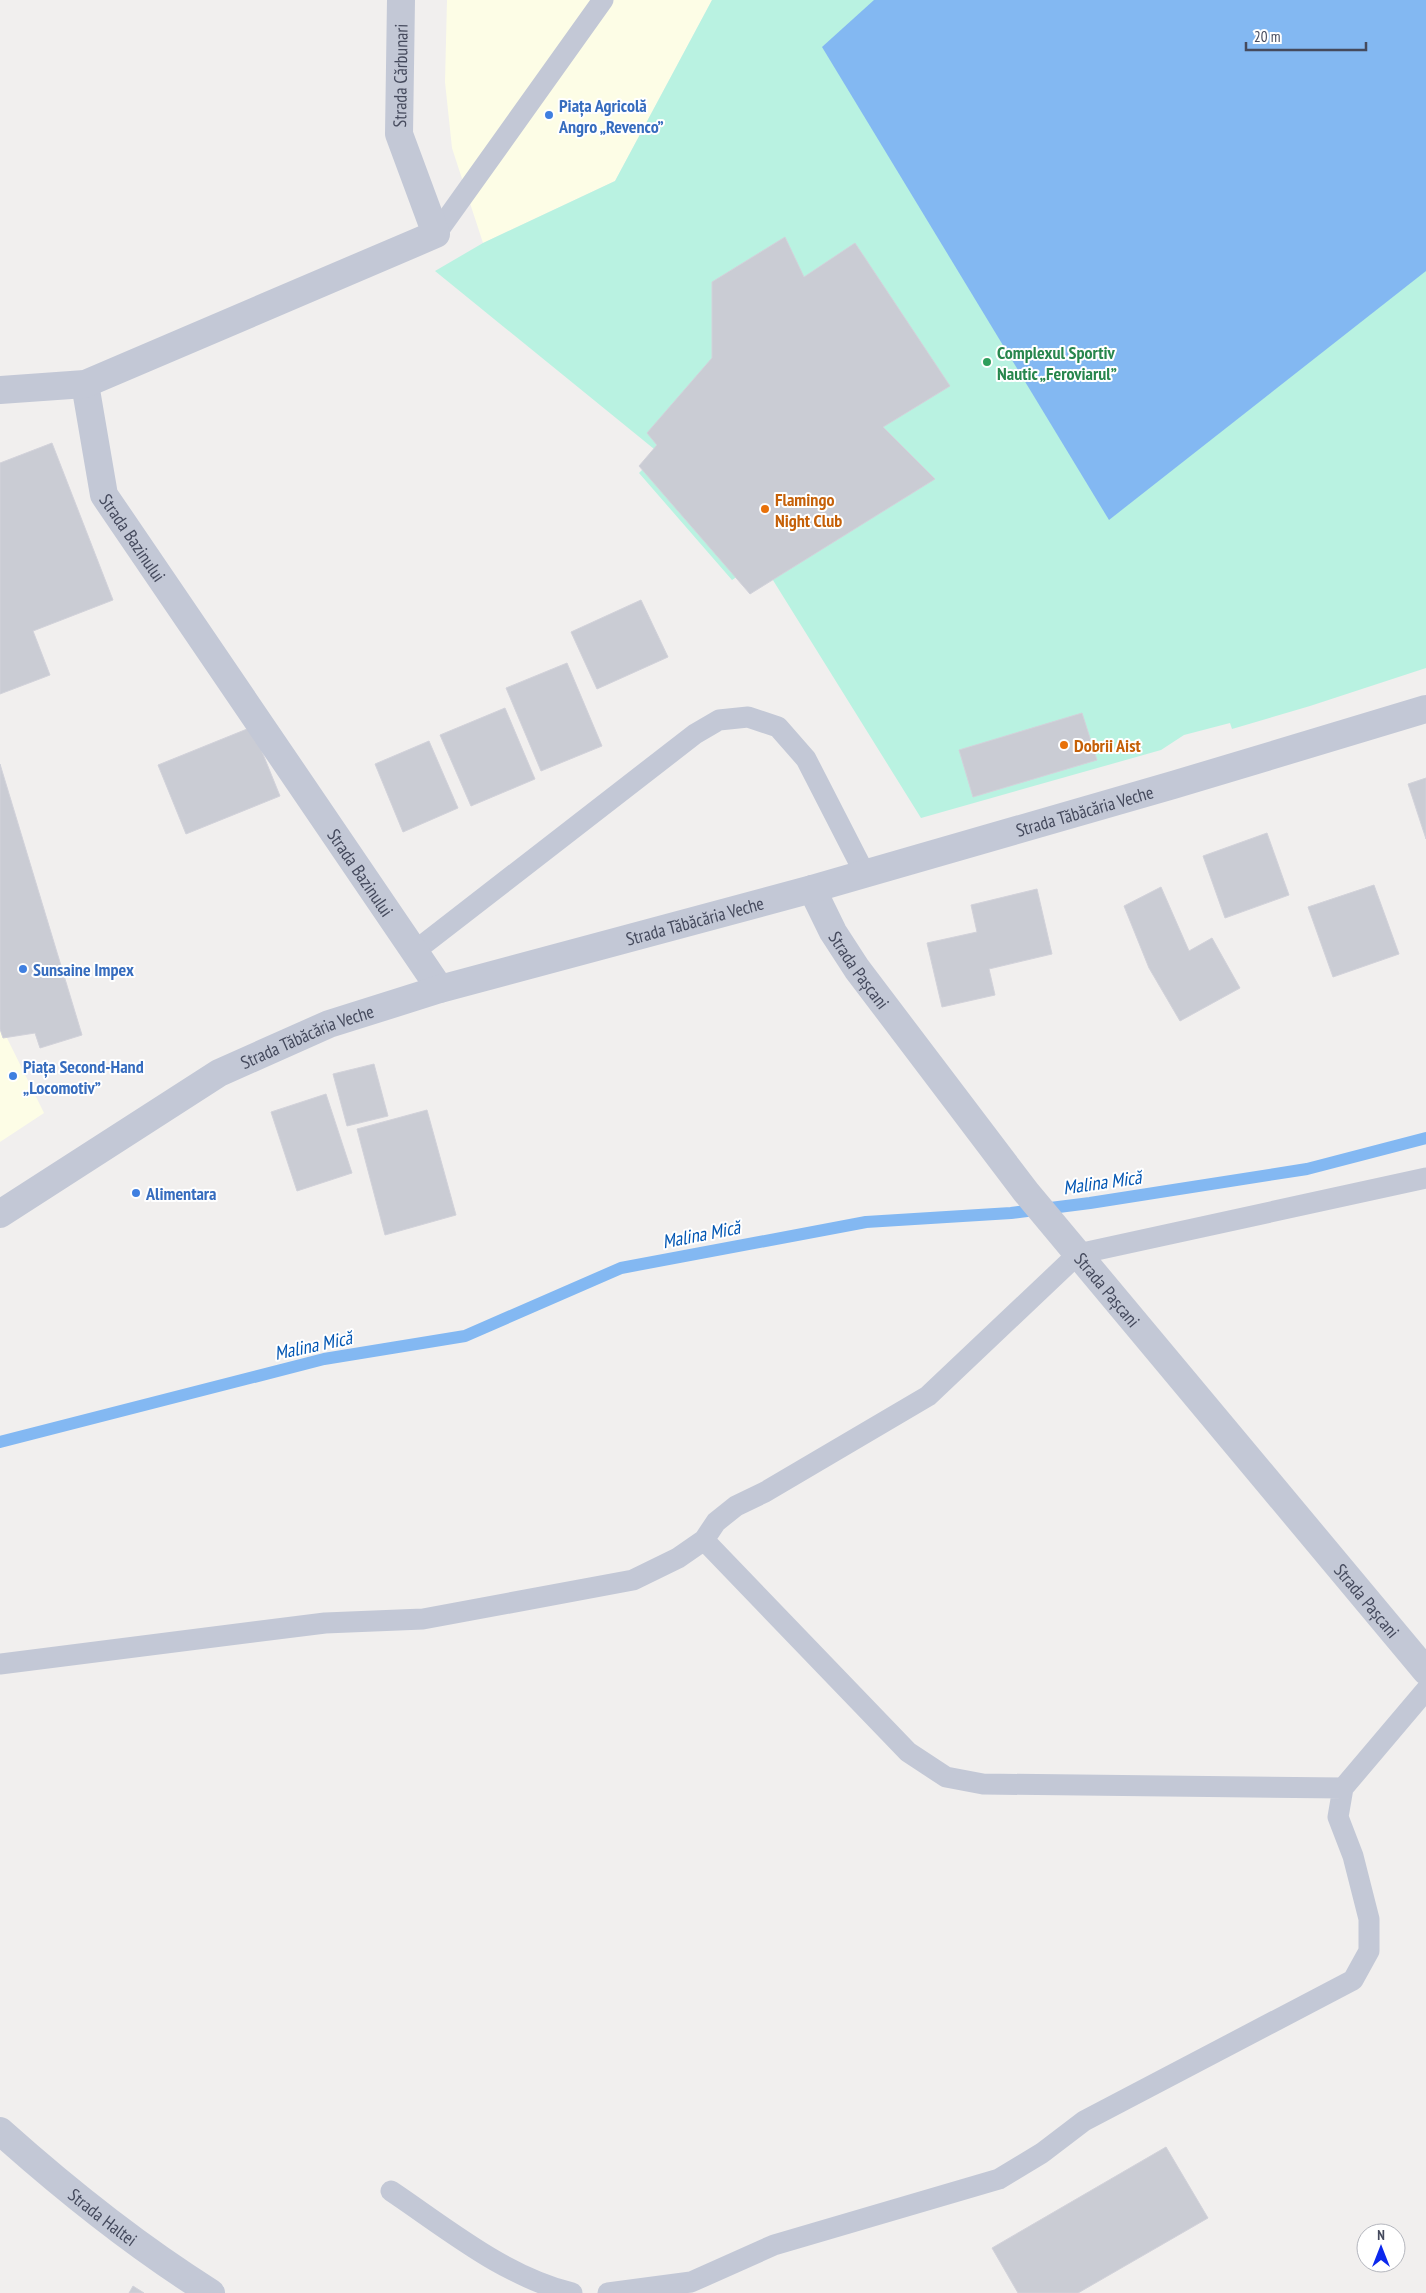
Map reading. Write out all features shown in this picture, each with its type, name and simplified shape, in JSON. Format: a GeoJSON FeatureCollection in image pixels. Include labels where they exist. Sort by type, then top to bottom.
{"type":"FeatureCollection","features":[{"type":"Feature","properties":{"kind":"street","name":"Strada Cărbunari"},"geometry":{"type":"LineString","coordinates":[[402,0],[399,134],[436,234]]}},
{"type":"Feature","properties":{"kind":"street"},"geometry":{"type":"LineString","coordinates":[[0,390],[85,384],[436,234]]}},
{"type":"Feature","properties":{"kind":"street","name":"Strada Bazinului"},"geometry":{"type":"LineString","coordinates":[[85,384],[104,495],[416,951],[440,989]]}},
{"type":"Feature","properties":{"kind":"street","name":"Strada Tăbăcăria Veche"},"geometry":{"type":"LineString","coordinates":[[0,1214],[219,1073],[329,1024],[440,989],[812,890],[1426,709]]}},
{"type":"Feature","properties":{"kind":"street","name":"Strada Pașcani"},"geometry":{"type":"LineString","coordinates":[[812,890],[833,932],[857,969],[1026,1192],[1426,1671]]}},
{"type":"Feature","properties":{"kind":"street","name":"Strada Haltei"},"geometry":{"type":"LineString","coordinates":[[0,2131],[121,2232],[166,2265],[211,2293]]}},
{"type":"Feature","properties":{"kind":"lane"},"geometry":{"type":"LineString","coordinates":[[436,234],[604,0]]}},
{"type":"Feature","properties":{"kind":"lane"},"geometry":{"type":"LineString","coordinates":[[416,951],[695,734],[719,720],[748,717],[778,727],[806,759],[865,874]]}},
{"type":"Feature","properties":{"kind":"lane"},"geometry":{"type":"LineString","coordinates":[[0,1664],[325,1623],[423,1619],[633,1580],[678,1558],[704,1540],[716,1522],[736,1506],[765,1492],[928,1396],[1078,1254],[1426,1178]]}},
{"type":"Feature","properties":{"kind":"lane"},"geometry":{"type":"LineString","coordinates":[[704,1540],[908,1752],[946,1777],[983,1784],[1343,1788]]}},
{"type":"Feature","properties":{"kind":"lane"},"geometry":{"type":"LineString","coordinates":[[608,2293],[692,2282],[774,2245],[999,2179],[1042,2153],[1084,2121],[1353,1980],[1369,1950],[1369,1919],[1353,1856],[1338,1817],[1343,1788],[1426,1690]]}},
{"type":"Feature","properties":{"kind":"lane"},"geometry":{"type":"LineString","coordinates":[[391,2191],[499,2264],[545,2286],[572,2293]]}},
{"type":"Feature","properties":{"kind":"shaded area","name":"Piața Agricolă Angro „Revenco”"},"geometry":{"type":"Polygon","coordinates":[[[447,0],[712,0],[615,181],[483,243],[452,148],[445,82],[447,0]]]}},
{"type":"Feature","properties":{"kind":"shaded area","name":"Piața Second-Hand „Locomotiv”"},"geometry":{"type":"Polygon","coordinates":[[[0,1029],[3,1038],[7,1038],[44,1113],[0,1142],[0,1029]]]}},
{"type":"Feature","properties":{"kind":"green space","name":"Complexul Sportiv Nautic „Feroviarul”"},"geometry":{"type":"Polygon","coordinates":[[[712,0],[1426,0],[1426,668],[1232,729],[1230,723],[1184,735],[1161,750],[921,818],[761,561],[732,580],[639,473],[659,453],[435,271],[483,243],[615,181],[712,0]]]}},
{"type":"Feature","properties":{"kind":"water"},"geometry":{"type":"Polygon","coordinates":[[[874,0],[1426,0],[1426,271],[1109,520],[822,47],[874,0]]]}},
{"type":"Feature","properties":{"kind":"building"},"geometry":{"type":"Polygon","coordinates":[[[785,237],[804,277],[855,243],[950,386],[883,427],[935,479],[750,594],[639,466],[657,445],[647,433],[712,358],[712,282],[785,237]]]}},
{"type":"Feature","properties":{"kind":"building"},"geometry":{"type":"Polygon","coordinates":[[[52,443],[113,600],[33,631],[50,675],[0,694],[0,463],[52,443]]]}},
{"type":"Feature","properties":{"kind":"building"},"geometry":{"type":"Polygon","coordinates":[[[641,600],[668,657],[597,689],[571,632],[641,600]]]}},
{"type":"Feature","properties":{"kind":"building"},"geometry":{"type":"Polygon","coordinates":[[[567,663],[602,746],[541,771],[506,688],[567,663]]]}},
{"type":"Feature","properties":{"kind":"building"},"geometry":{"type":"Polygon","coordinates":[[[505,708],[535,779],[471,806],[440,735],[505,708]]]}},
{"type":"Feature","properties":{"kind":"building"},"geometry":{"type":"Polygon","coordinates":[[[1082,713],[1097,760],[973,797],[959,750],[1082,713]]]}},
{"type":"Feature","properties":{"kind":"building"},"geometry":{"type":"Polygon","coordinates":[[[252,727],[280,796],[186,834],[158,765],[252,727]]]}},
{"type":"Feature","properties":{"kind":"building"},"geometry":{"type":"Polygon","coordinates":[[[429,741],[458,808],[403,832],[375,764],[429,741]]]}},
{"type":"Feature","properties":{"kind":"building"},"geometry":{"type":"Polygon","coordinates":[[[0,764],[82,1035],[40,1048],[35,1033],[3,1038],[0,1029],[0,764]]]}},
{"type":"Feature","properties":{"kind":"building"},"geometry":{"type":"Polygon","coordinates":[[[1426,778],[1426,839],[1408,784],[1426,778]]]}},
{"type":"Feature","properties":{"kind":"building"},"geometry":{"type":"Polygon","coordinates":[[[1267,833],[1289,895],[1225,918],[1203,856],[1267,833]]]}},
{"type":"Feature","properties":{"kind":"building"},"geometry":{"type":"Polygon","coordinates":[[[1374,885],[1399,954],[1333,977],[1308,907],[1374,885]]]}},
{"type":"Feature","properties":{"kind":"building"},"geometry":{"type":"Polygon","coordinates":[[[1161,887],[1189,951],[1212,938],[1240,988],[1180,1021],[1149,968],[1124,906],[1161,887]]]}},
{"type":"Feature","properties":{"kind":"building"},"geometry":{"type":"Polygon","coordinates":[[[1037,889],[1052,954],[989,969],[995,995],[942,1007],[927,943],[977,932],[971,905],[1037,889]]]}},
{"type":"Feature","properties":{"kind":"building"},"geometry":{"type":"Polygon","coordinates":[[[374,1064],[388,1116],[347,1126],[333,1074],[374,1064]]]}},
{"type":"Feature","properties":{"kind":"building"},"geometry":{"type":"Polygon","coordinates":[[[326,1094],[352,1173],[297,1191],[271,1112],[326,1094]]]}},
{"type":"Feature","properties":{"kind":"building"},"geometry":{"type":"Polygon","coordinates":[[[427,1110],[456,1215],[385,1235],[357,1129],[427,1110]]]}},
{"type":"Feature","properties":{"kind":"building"},"geometry":{"type":"Polygon","coordinates":[[[1166,2147],[1208,2218],[1078,2293],[1018,2293],[992,2248],[1166,2147]]]}},
{"type":"Feature","properties":{"kind":"building"},"geometry":{"type":"Polygon","coordinates":[[[133,2286],[144,2293],[129,2293],[133,2286]]]}},
{"type":"Feature","properties":{"kind":"waterway","name":"Malina Mică"},"geometry":{"type":"LineString","coordinates":[[0,1442],[324,1359],[465,1336],[621,1268],[866,1222],[1011,1213],[1090,1203],[1307,1169],[1426,1138]]}},
{"type":"Feature","properties":{"kind":"place","name":"Piața Agricolă Angro „Revenco”"},"geometry":{"type":"Point","coordinates":[549,115]}},
{"type":"Feature","properties":{"kind":"place","name":"Complexul Sportiv Nautic „Feroviarul”"},"geometry":{"type":"Point","coordinates":[987,362]}},
{"type":"Feature","properties":{"kind":"place","name":"Flamingo Night Club"},"geometry":{"type":"Point","coordinates":[765,509]}},
{"type":"Feature","properties":{"kind":"place","name":"Dobrii Aist"},"geometry":{"type":"Point","coordinates":[1064,745]}},
{"type":"Feature","properties":{"kind":"place","name":"Sunsaine Impex"},"geometry":{"type":"Point","coordinates":[23,969]}},
{"type":"Feature","properties":{"kind":"place","name":"Piața Second-Hand „Locomotiv”"},"geometry":{"type":"Point","coordinates":[13,1076]}},
{"type":"Feature","properties":{"kind":"place","name":"Alimentara"},"geometry":{"type":"Point","coordinates":[136,1193]}}]}
